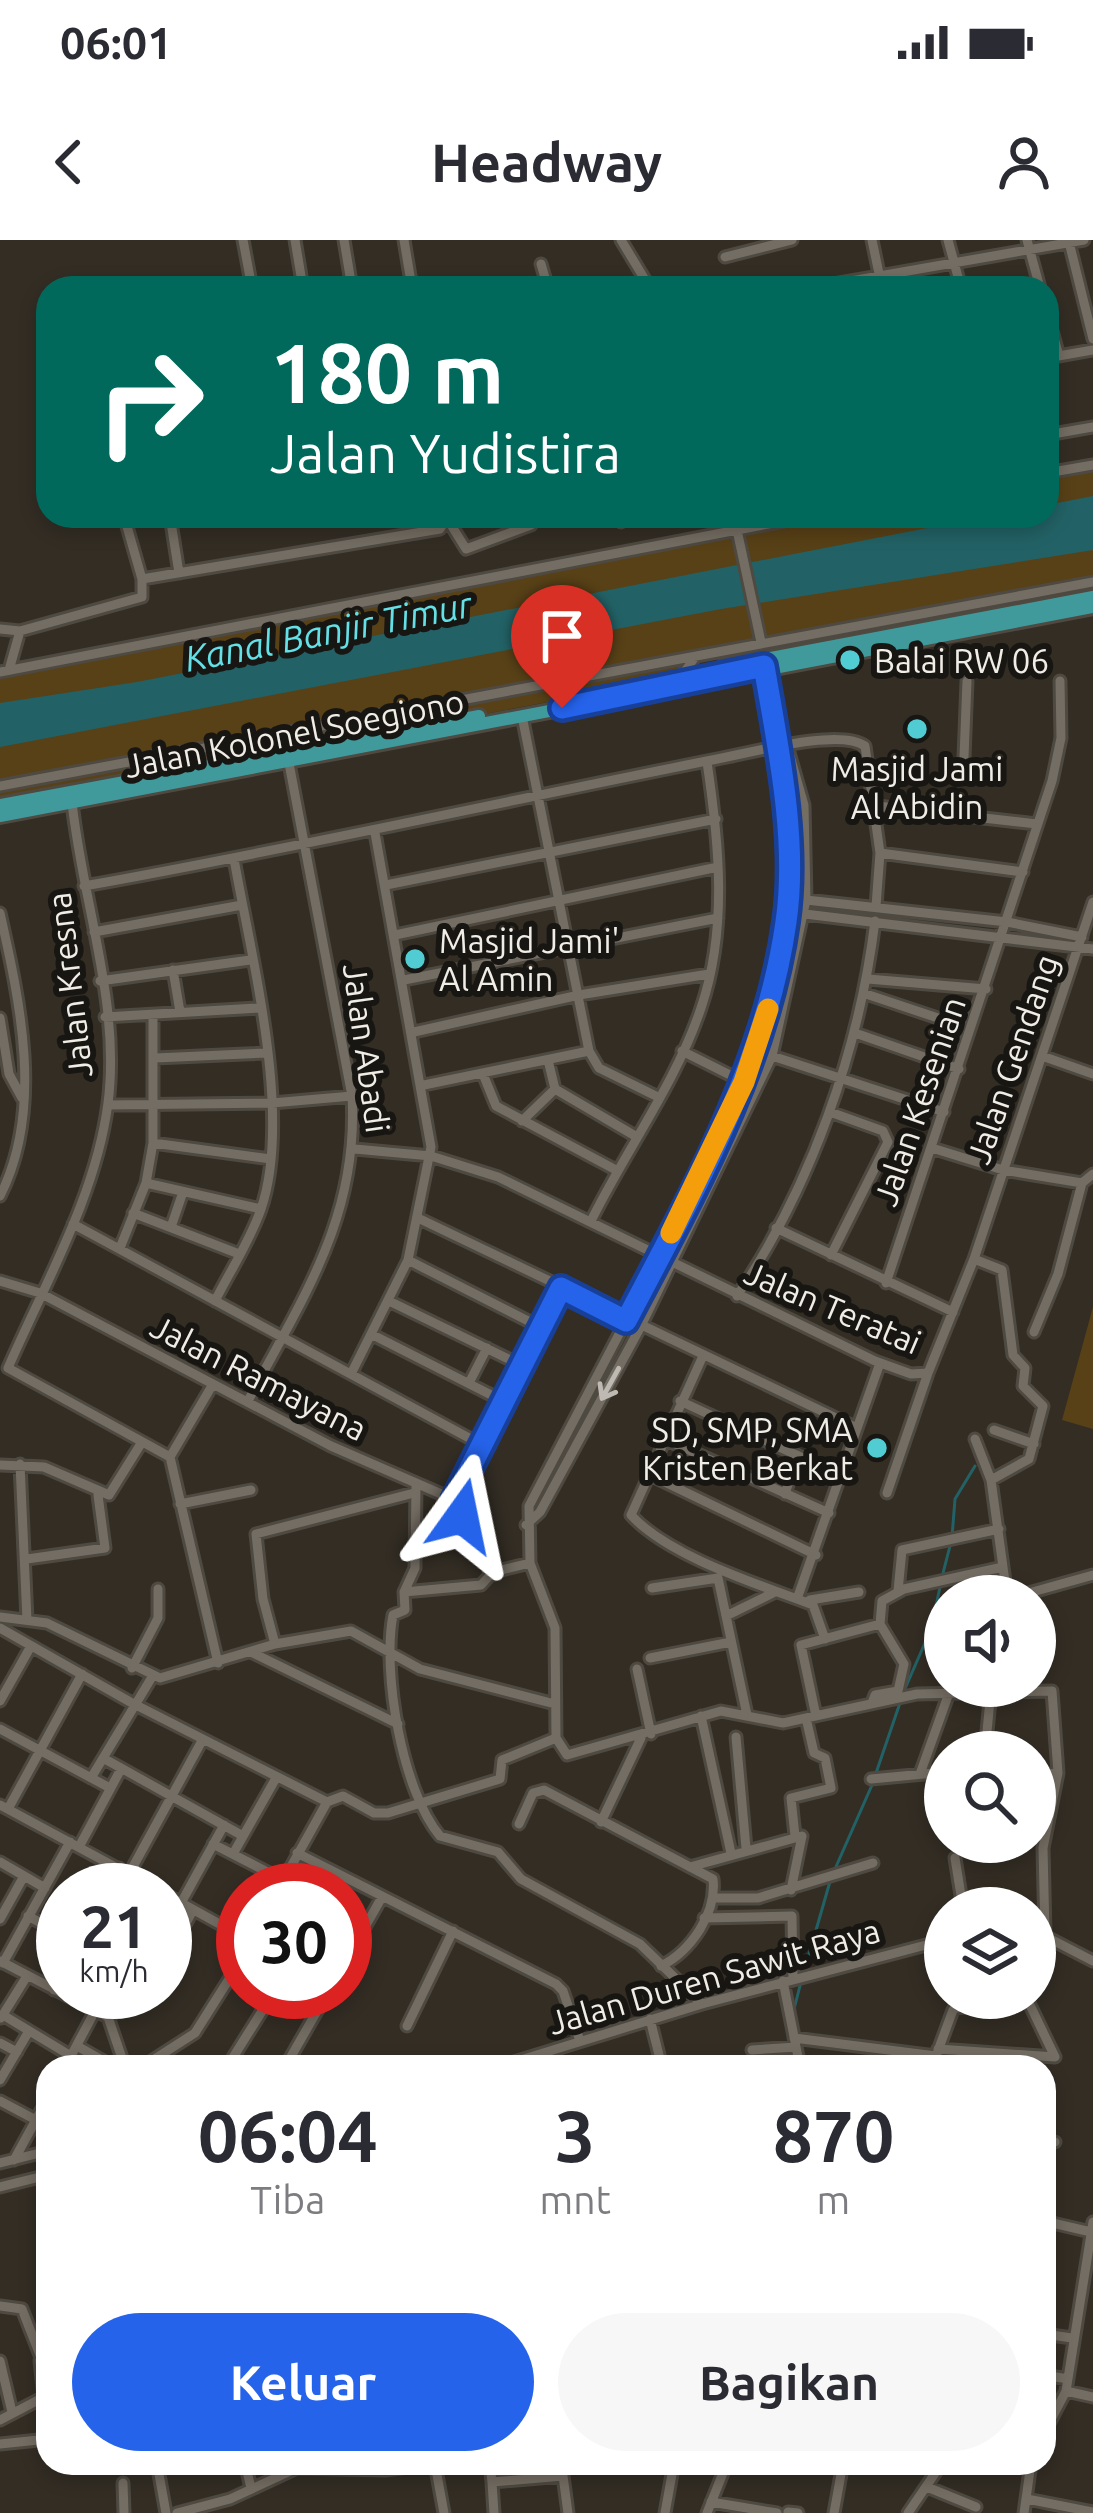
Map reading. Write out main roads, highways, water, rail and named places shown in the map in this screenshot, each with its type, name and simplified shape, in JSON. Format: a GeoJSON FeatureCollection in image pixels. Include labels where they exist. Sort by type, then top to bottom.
{"type":"FeatureCollection","features":[{"type":"Feature","properties":{"kind":"main road","name":"Jalan Kolonel Soegiono"},"geometry":{"type":"LineString","coordinates":[[0,816],[832,643],[1093,597]]}},
{"type":"Feature","properties":{"kind":"main road","name":"Jalan Kolonel Soegiono"},"geometry":{"type":"LineString","coordinates":[[0,806],[288,759],[764,666],[1093,608]]}},
{"type":"Feature","properties":{"kind":"main road"},"geometry":{"type":"LineString","coordinates":[[0,795],[21,801]]}},
{"type":"Feature","properties":{"kind":"water"},"geometry":{"type":"Polygon","coordinates":[[[1093,496],[1093,550],[721,609],[0,747],[0,703],[137,682],[927,528],[1059,528],[1059,503],[1093,496]]]}},
{"type":"Feature","properties":{"kind":"waterway"},"geometry":{"type":"LineString","coordinates":[[952,1537],[955,1499],[975,1466]]}},
{"type":"Feature","properties":{"kind":"waterway"},"geometry":{"type":"LineString","coordinates":[[943,1575],[950,1546]]}},
{"type":"Feature","properties":{"kind":"waterway"},"geometry":{"type":"LineString","coordinates":[[904,1691],[924,1645]]}},
{"type":"Feature","properties":{"kind":"waterway"},"geometry":{"type":"LineString","coordinates":[[875,1776],[901,1700]]}},
{"type":"Feature","properties":{"kind":"waterway"},"geometry":{"type":"LineString","coordinates":[[835,1869],[872,1785]]}},
{"type":"Feature","properties":{"kind":"waterway"},"geometry":{"type":"LineString","coordinates":[[804,1972],[831,1878]]}},
{"type":"Feature","properties":{"kind":"waterway"},"geometry":{"type":"LineString","coordinates":[[793,2013],[801,1982]]}},
{"type":"Feature","properties":{"kind":"place","name":"Balai RW 06"},"geometry":{"type":"Point","coordinates":[850,660]}},
{"type":"Feature","properties":{"kind":"place","name":"Masjid Jami Al Abidin"},"geometry":{"type":"Point","coordinates":[917,729]}},
{"type":"Feature","properties":{"kind":"place","name":"Masjid Jami' Al Amin"},"geometry":{"type":"Point","coordinates":[415,959]}},
{"type":"Feature","properties":{"kind":"place","name":"SD, SMP, SMA Kristen Berkat"},"geometry":{"type":"Point","coordinates":[877,1448]}},
{"type":"Feature","properties":{"kind":"water label","name":"Kanal Banjir Timur"},"geometry":{"type":"Point","coordinates":[328,631]}}]}
